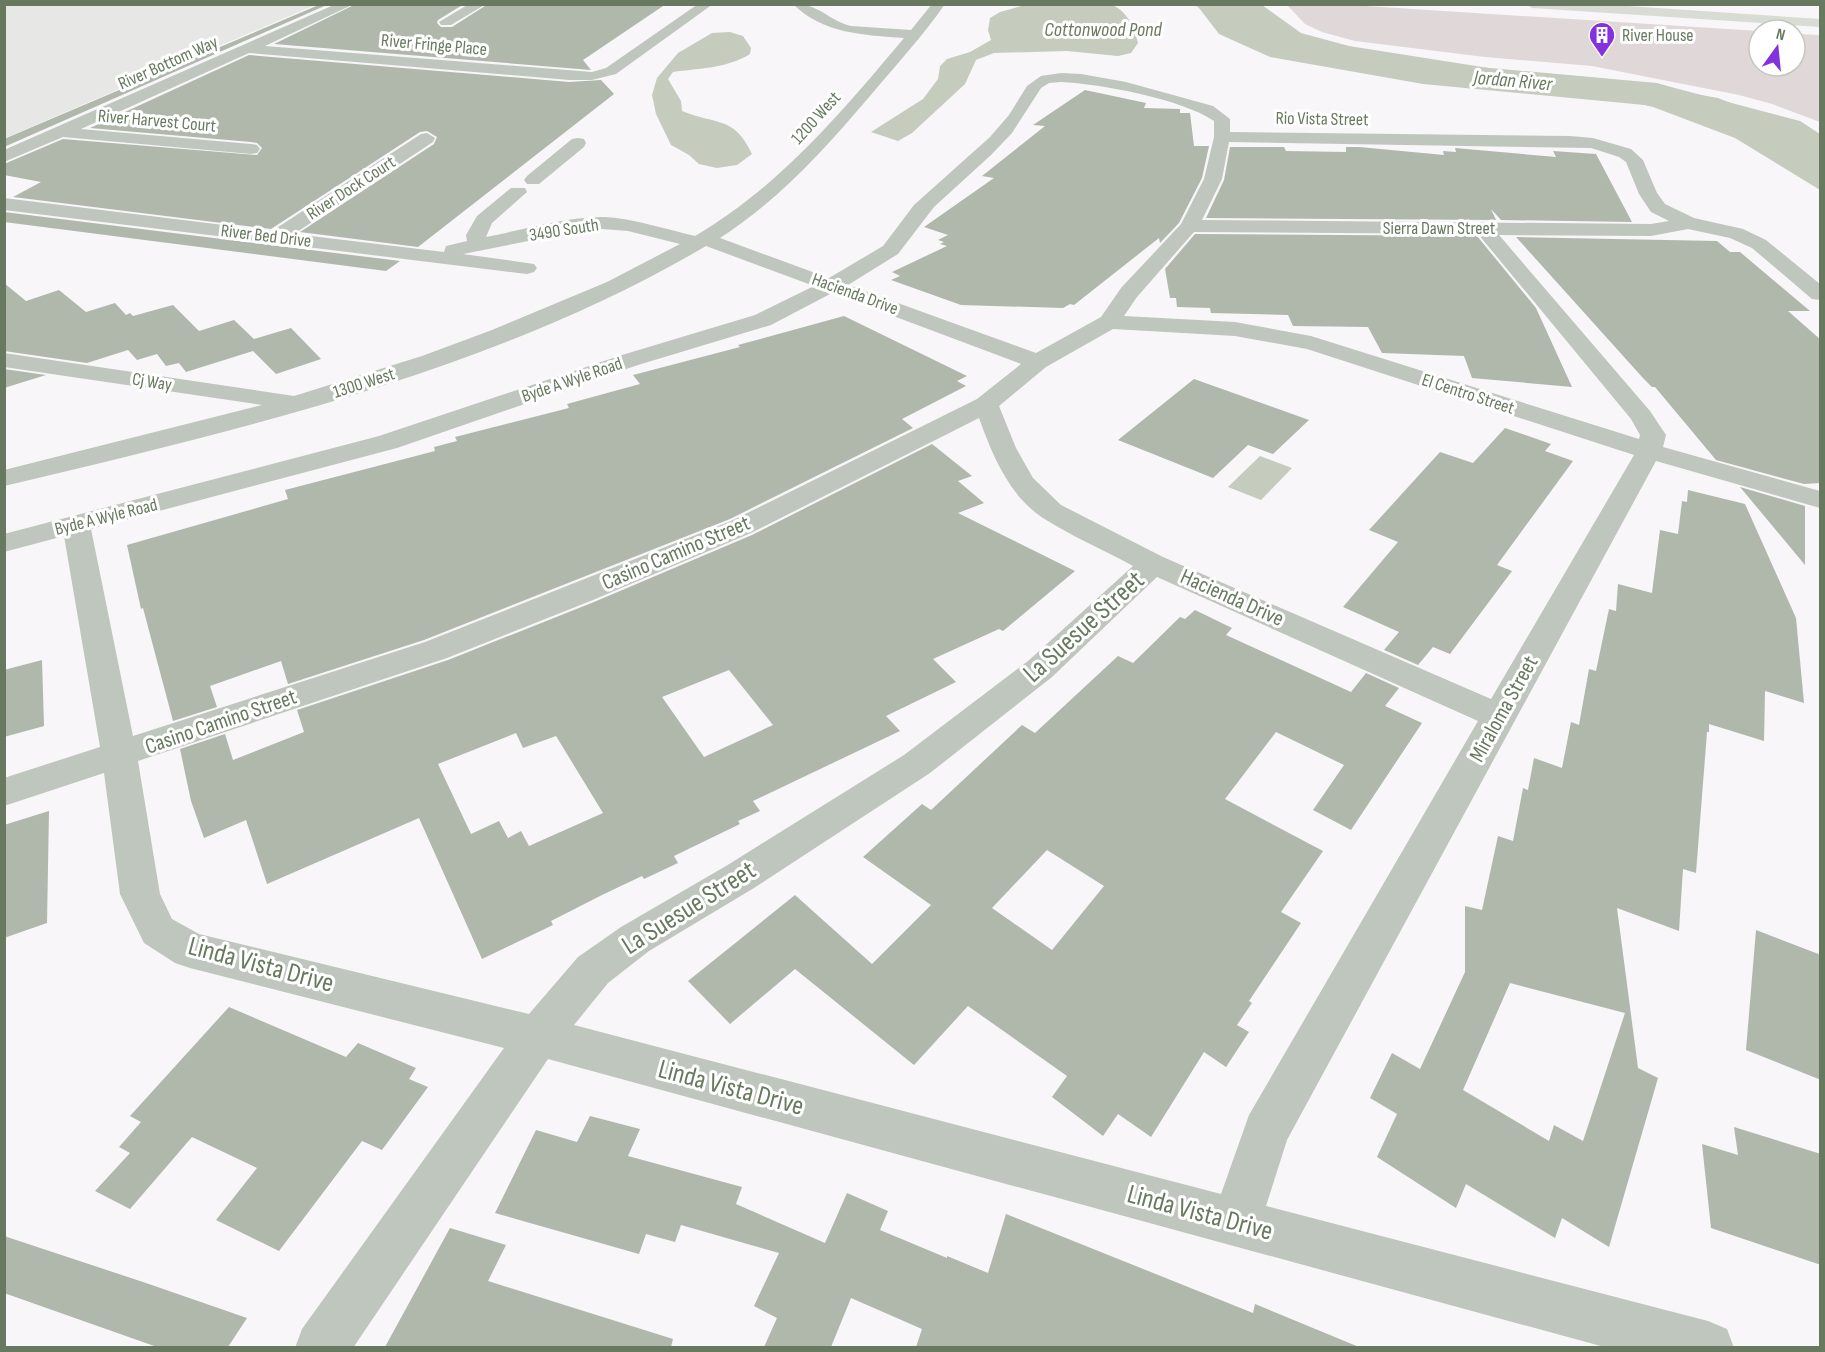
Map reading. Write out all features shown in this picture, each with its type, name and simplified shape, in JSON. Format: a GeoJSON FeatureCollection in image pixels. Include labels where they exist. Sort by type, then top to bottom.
{"type":"FeatureCollection","features":[{"type":"Feature","properties":{"kind":"main road"},"geometry":{"type":"LineString","coordinates":[[1532,4],[1672,9],[1821,23]]}},
{"type":"Feature","properties":{"kind":"street","name":"River Bottom Way"},"geometry":{"type":"LineString","coordinates":[[4,157],[348,4]]}},
{"type":"Feature","properties":{"kind":"street"},"geometry":{"type":"LineString","coordinates":[[446,22],[480,4]]}},
{"type":"Feature","properties":{"kind":"street","name":"River Fringe Place"},"geometry":{"type":"LineString","coordinates":[[247,49],[568,76],[592,75],[617,68],[707,4]]}},
{"type":"Feature","properties":{"kind":"street"},"geometry":{"type":"LineString","coordinates":[[799,4],[838,27],[916,35]]}},
{"type":"Feature","properties":{"kind":"street","name":"1200 West"},"geometry":{"type":"LineString","coordinates":[[702,241],[749,210],[783,182],[916,35],[939,4]]}},
{"type":"Feature","properties":{"kind":"street","name":"Byde A Wyle Road"},"geometry":{"type":"LineString","coordinates":[[4,543],[388,442],[630,360],[763,320],[796,305],[884,256],[897,246],[927,204],[965,171],[1010,125],[1038,83],[1057,78],[1084,78],[1207,109],[1222,119],[1222,137]]}},
{"type":"Feature","properties":{"kind":"street","name":"River Harvest Court"},"geometry":{"type":"LineString","coordinates":[[60,132],[251,149]]}},
{"type":"Feature","properties":{"kind":"street","name":"Rio Vista Street"},"geometry":{"type":"LineString","coordinates":[[1222,137],[1570,141],[1612,147],[1634,160],[1648,194],[1658,208],[1688,223]]}},
{"type":"Feature","properties":{"kind":"street","name":"Casino Camino Street"},"geometry":{"type":"LineString","coordinates":[[4,792],[436,650],[582,594],[741,527],[986,404],[1038,362],[1110,322],[1129,293],[1189,226],[1213,179],[1222,137]]}},
{"type":"Feature","properties":{"kind":"street","name":"River Dock Court"},"geometry":{"type":"LineString","coordinates":[[276,237],[427,138]]}},
{"type":"Feature","properties":{"kind":"street"},"geometry":{"type":"LineString","coordinates":[[533,180],[578,143]]}},
{"type":"Feature","properties":{"kind":"street"},"geometry":{"type":"LineString","coordinates":[[478,245],[476,235],[483,220],[518,192]]}},
{"type":"Feature","properties":{"kind":"street","name":"River Bed Drive"},"geometry":{"type":"LineString","coordinates":[[4,204],[527,268]]}},
{"type":"Feature","properties":{"kind":"street","name":"3490 South"},"geometry":{"type":"LineString","coordinates":[[428,256],[579,225],[602,223],[628,225],[702,241]]}},
{"type":"Feature","properties":{"kind":"street"},"geometry":{"type":"LineString","coordinates":[[1688,223],[1736,233],[1759,244],[1821,294]]}},
{"type":"Feature","properties":{"kind":"street","name":"Sierra Dawn Street"},"geometry":{"type":"LineString","coordinates":[[1189,226],[1651,230],[1688,223]]}},
{"type":"Feature","properties":{"kind":"street"},"geometry":{"type":"LineString","coordinates":[[1483,228],[1641,416],[1653,435],[1649,451]]}},
{"type":"Feature","properties":{"kind":"street","name":"Hacienda Drive"},"geometry":{"type":"LineString","coordinates":[[702,241],[831,285],[1038,362]]}},
{"type":"Feature","properties":{"kind":"street","name":"1300 West"},"geometry":{"type":"LineString","coordinates":[[4,478],[300,403],[443,357],[609,289],[702,241]]}},
{"type":"Feature","properties":{"kind":"street","name":"El Centro Street"},"geometry":{"type":"LineString","coordinates":[[1110,322],[1235,329],[1311,343],[1649,451],[1821,500]]}},
{"type":"Feature","properties":{"kind":"street","name":"Cj Way"},"geometry":{"type":"LineString","coordinates":[[4,360],[300,403]]}},
{"type":"Feature","properties":{"kind":"street","name":"Hacienda Drive"},"geometry":{"type":"LineString","coordinates":[[986,404],[1003,448],[1022,482],[1051,511],[1154,564],[1500,717]]}},
{"type":"Feature","properties":{"kind":"street","name":"Miraloma Street"},"geometry":{"type":"LineString","coordinates":[[1236,1223],[1266,1131],[1649,451]]}},
{"type":"Feature","properties":{"kind":"street","name":"Linda Vista Drive"},"geometry":{"type":"LineString","coordinates":[[76,525],[118,756],[140,894],[158,931],[190,950],[538,1036],[1708,1347]]}},
{"type":"Feature","properties":{"kind":"street","name":"La Suesue Street"},"geometry":{"type":"LineString","coordinates":[[321,1347],[538,1036],[593,970],[635,939],[740,878],[917,764],[1040,669],[1154,564]]}},
{"type":"Feature","properties":{"kind":"shaded area"},"geometry":{"type":"Polygon","coordinates":[[[5,4],[315,4],[315,5],[5,138],[5,4]]]}},
{"type":"Feature","properties":{"kind":"shaded area"},"geometry":{"type":"Polygon","coordinates":[[[1287,5],[1350,5],[1747,30],[1747,78],[1807,78],[1807,34],[1820,35],[1820,122],[1772,104],[1739,95],[1592,66],[1485,57],[1355,41],[1322,32],[1305,24],[1287,5]]]}},
{"type":"Feature","properties":{"kind":"water","name":"Cottonwood Pond"},"geometry":{"type":"Polygon","coordinates":[[[1084,3],[1112,5],[1122,11],[1130,21],[1138,43],[1131,53],[1118,56],[1067,51],[994,53],[976,60],[965,84],[912,133],[898,141],[871,132],[923,99],[938,79],[940,66],[947,59],[970,52],[991,40],[988,30],[990,18],[1000,12],[1025,5],[1084,3]]]}},
{"type":"Feature","properties":{"kind":"water"},"geometry":{"type":"Polygon","coordinates":[[[1195,5],[1262,5],[1301,33],[1349,46],[1495,69],[1608,79],[1718,98],[1820,139],[1820,190],[1735,138],[1653,107],[1564,86],[1436,76],[1310,57],[1244,39],[1195,5]]]}},
{"type":"Feature","properties":{"kind":"water"},"geometry":{"type":"Polygon","coordinates":[[[730,32],[743,36],[751,48],[750,54],[731,63],[673,72],[668,79],[681,101],[682,111],[731,127],[745,142],[752,154],[737,165],[717,168],[699,164],[689,155],[671,145],[656,114],[652,95],[657,78],[678,53],[712,33],[730,32]]]}},
{"type":"Feature","properties":{"kind":"water"},"geometry":{"type":"Polygon","coordinates":[[[1260,456],[1292,468],[1261,500],[1228,487],[1260,456]]]}},
{"type":"Feature","properties":{"kind":"building"},"geometry":{"type":"Polygon","coordinates":[[[321,4],[329,4],[4,147],[4,139],[321,4]]]}},
{"type":"Feature","properties":{"kind":"building"},"geometry":{"type":"Polygon","coordinates":[[[356,4],[464,4],[438,20],[437,23],[441,27],[452,27],[488,4],[666,4],[583,60],[591,70],[274,44],[356,4]]]}},
{"type":"Feature","properties":{"kind":"building"},"geometry":{"type":"Polygon","coordinates":[[[249,55],[569,82],[601,80],[614,94],[418,247],[300,232],[434,144],[437,137],[427,131],[420,132],[271,229],[13,197],[41,182],[4,175],[4,164],[63,139],[257,155],[262,148],[257,143],[251,142],[90,128],[249,55]]]}},
{"type":"Feature","properties":{"kind":"building"},"geometry":{"type":"Polygon","coordinates":[[[1085,90],[1146,103],[1144,108],[1180,109],[1180,113],[1190,113],[1194,146],[1209,146],[1202,178],[1179,223],[1160,243],[1159,238],[1074,305],[1070,304],[1063,308],[961,305],[891,280],[900,276],[892,272],[947,246],[940,244],[944,242],[938,240],[948,235],[924,227],[994,178],[982,176],[1045,126],[1033,125],[1085,90]]]}},
{"type":"Feature","properties":{"kind":"building"},"geometry":{"type":"Polygon","coordinates":[[[1230,147],[1284,147],[1286,151],[1346,152],[1346,147],[1359,147],[1444,155],[1443,151],[1456,152],[1455,148],[1556,157],[1553,151],[1596,154],[1632,222],[1501,220],[1491,209],[1496,220],[1206,218],[1224,180],[1230,147]]]}},
{"type":"Feature","properties":{"kind":"building"},"geometry":{"type":"Polygon","coordinates":[[[4,212],[400,261],[386,271],[4,222],[4,212]]]}},
{"type":"Feature","properties":{"kind":"building"},"geometry":{"type":"Polygon","coordinates":[[[1195,234],[1477,236],[1536,308],[1572,387],[1472,378],[1464,356],[1382,353],[1368,327],[1293,326],[1288,315],[1211,313],[1210,308],[1177,307],[1176,298],[1170,298],[1165,269],[1195,234]]]}},
{"type":"Feature","properties":{"kind":"building"},"geometry":{"type":"Polygon","coordinates":[[[1516,237],[1717,241],[1730,252],[1740,252],[1810,311],[1788,311],[1821,340],[1821,483],[1804,484],[1716,460],[1655,387],[1643,378],[1516,237]]]}},
{"type":"Feature","properties":{"kind":"building"},"geometry":{"type":"Polygon","coordinates":[[[4,283],[26,301],[59,290],[86,312],[115,303],[126,315],[130,313],[133,316],[173,305],[199,331],[234,320],[254,339],[291,328],[321,359],[276,374],[253,351],[186,372],[179,363],[166,366],[157,354],[137,360],[128,350],[87,363],[4,351],[4,283]]]}},
{"type":"Feature","properties":{"kind":"building"},"geometry":{"type":"Polygon","coordinates":[[[844,316],[967,376],[957,381],[966,386],[902,419],[913,428],[730,519],[424,640],[288,684],[281,661],[210,686],[217,707],[173,721],[143,608],[141,609],[127,545],[288,499],[285,490],[435,451],[434,447],[457,441],[455,437],[569,408],[567,404],[640,384],[633,375],[740,347],[738,345],[844,316]]]}},
{"type":"Feature","properties":{"kind":"building"},"geometry":{"type":"Polygon","coordinates":[[[4,369],[46,375],[4,388],[4,369]]]}},
{"type":"Feature","properties":{"kind":"building"},"geometry":{"type":"Polygon","coordinates":[[[1194,379],[1309,420],[1273,454],[1248,445],[1213,478],[1118,440],[1194,379]]]}},
{"type":"Feature","properties":{"kind":"building"},"geometry":{"type":"Polygon","coordinates":[[[1505,428],[1551,444],[1545,451],[1573,461],[1497,565],[1512,571],[1450,654],[1433,647],[1418,665],[1384,650],[1399,632],[1343,607],[1398,542],[1369,530],[1440,452],[1473,463],[1505,428]]]}},
{"type":"Feature","properties":{"kind":"building"},"geometry":{"type":"Polygon","coordinates":[[[932,444],[972,476],[958,481],[984,503],[958,513],[1075,571],[1003,631],[999,629],[933,659],[956,682],[886,716],[900,731],[753,801],[760,811],[738,821],[740,824],[674,856],[678,863],[644,879],[642,876],[602,895],[551,921],[553,925],[482,959],[419,818],[267,884],[246,820],[204,838],[191,801],[180,749],[225,734],[233,760],[304,732],[297,710],[448,660],[594,602],[752,535],[932,444]],[[729,670],[662,697],[704,757],[773,725],[729,670]],[[516,733],[438,764],[471,834],[499,821],[508,838],[521,831],[529,846],[603,813],[556,736],[523,748],[516,733]]]}},
{"type":"Feature","properties":{"kind":"building"},"geometry":{"type":"Polygon","coordinates":[[[1740,487],[1805,506],[1805,565],[1740,487]]]}},
{"type":"Feature","properties":{"kind":"building"},"geometry":{"type":"Polygon","coordinates":[[[1688,490],[1745,504],[1796,618],[1804,703],[1765,691],[1764,741],[1709,724],[1696,873],[1683,869],[1679,931],[1617,908],[1638,1068],[1658,1078],[1609,1247],[1562,1218],[1555,1238],[1466,1184],[1456,1208],[1377,1157],[1397,1114],[1370,1098],[1392,1053],[1420,1069],[1465,972],[1465,906],[1482,910],[1498,836],[1513,841],[1523,788],[1528,790],[1534,758],[1562,768],[1571,722],[1579,725],[1589,669],[1596,671],[1609,609],[1616,611],[1618,584],[1652,593],[1660,530],[1678,534],[1682,501],[1687,502],[1688,490]],[[1510,983],[1463,1090],[1549,1141],[1554,1125],[1583,1141],[1625,1013],[1510,983]]]}},
{"type":"Feature","properties":{"kind":"building"},"geometry":{"type":"Polygon","coordinates":[[[1195,610],[1232,628],[1226,635],[1351,692],[1366,673],[1399,688],[1385,706],[1422,723],[1351,830],[1313,810],[1344,765],[1276,732],[1225,799],[1323,851],[1281,912],[1301,923],[1249,1001],[1252,1003],[1237,1025],[1249,1032],[1226,1067],[1204,1052],[1151,1137],[1118,1114],[1103,1136],[1052,1097],[1067,1076],[968,1006],[914,1065],[795,969],[730,1024],[688,981],[795,895],[872,964],[931,905],[863,857],[922,804],[931,810],[1022,725],[1035,733],[1118,656],[1133,663],[1180,617],[1185,619],[1195,610]],[[1047,850],[992,908],[1052,950],[1104,886],[1047,850]]]}},
{"type":"Feature","properties":{"kind":"building"},"geometry":{"type":"Polygon","coordinates":[[[42,660],[44,726],[4,737],[4,670],[42,660]]]}},
{"type":"Feature","properties":{"kind":"building"},"geometry":{"type":"Polygon","coordinates":[[[49,811],[47,923],[4,938],[4,825],[49,811]]]}},
{"type":"Feature","properties":{"kind":"building"},"geometry":{"type":"Polygon","coordinates":[[[1756,930],[1821,955],[1821,1080],[1746,1050],[1756,930]]]}},
{"type":"Feature","properties":{"kind":"building"},"geometry":{"type":"Polygon","coordinates":[[[229,1007],[346,1057],[358,1043],[416,1068],[409,1079],[428,1087],[382,1150],[362,1141],[279,1251],[216,1220],[257,1168],[192,1137],[130,1209],[95,1191],[130,1153],[119,1147],[141,1122],[130,1116],[229,1007]]]}},
{"type":"Feature","properties":{"kind":"building"},"geometry":{"type":"Polygon","coordinates":[[[590,1116],[640,1129],[628,1156],[742,1187],[736,1204],[825,1243],[847,1193],[888,1211],[880,1230],[988,1273],[1006,1214],[1253,1313],[1255,1304],[1359,1347],[916,1347],[922,1329],[851,1298],[831,1347],[764,1347],[777,1318],[754,1306],[779,1253],[681,1225],[675,1242],[646,1234],[639,1254],[495,1213],[536,1130],[577,1142],[590,1116]]]}},
{"type":"Feature","properties":{"kind":"building"},"geometry":{"type":"Polygon","coordinates":[[[1734,1127],[1821,1154],[1821,1265],[1711,1228],[1702,1144],[1738,1155],[1734,1127]]]}},
{"type":"Feature","properties":{"kind":"building"},"geometry":{"type":"Polygon","coordinates":[[[450,1228],[506,1245],[488,1281],[673,1339],[671,1347],[385,1347],[450,1228]]]}},
{"type":"Feature","properties":{"kind":"building"},"geometry":{"type":"Polygon","coordinates":[[[4,1236],[247,1318],[228,1347],[157,1347],[4,1293],[4,1236]]]}},
{"type":"Feature","properties":{"kind":"waterway","name":"Jordan River"},"geometry":{"type":"LineString","coordinates":[[1212,4],[1231,27],[1282,50],[1423,73],[1657,95],[1785,130],[1820,152]]}},
{"type":"Feature","properties":{"kind":"place","name":"River House"},"geometry":{"type":"Point","coordinates":[1602,58]}}]}
